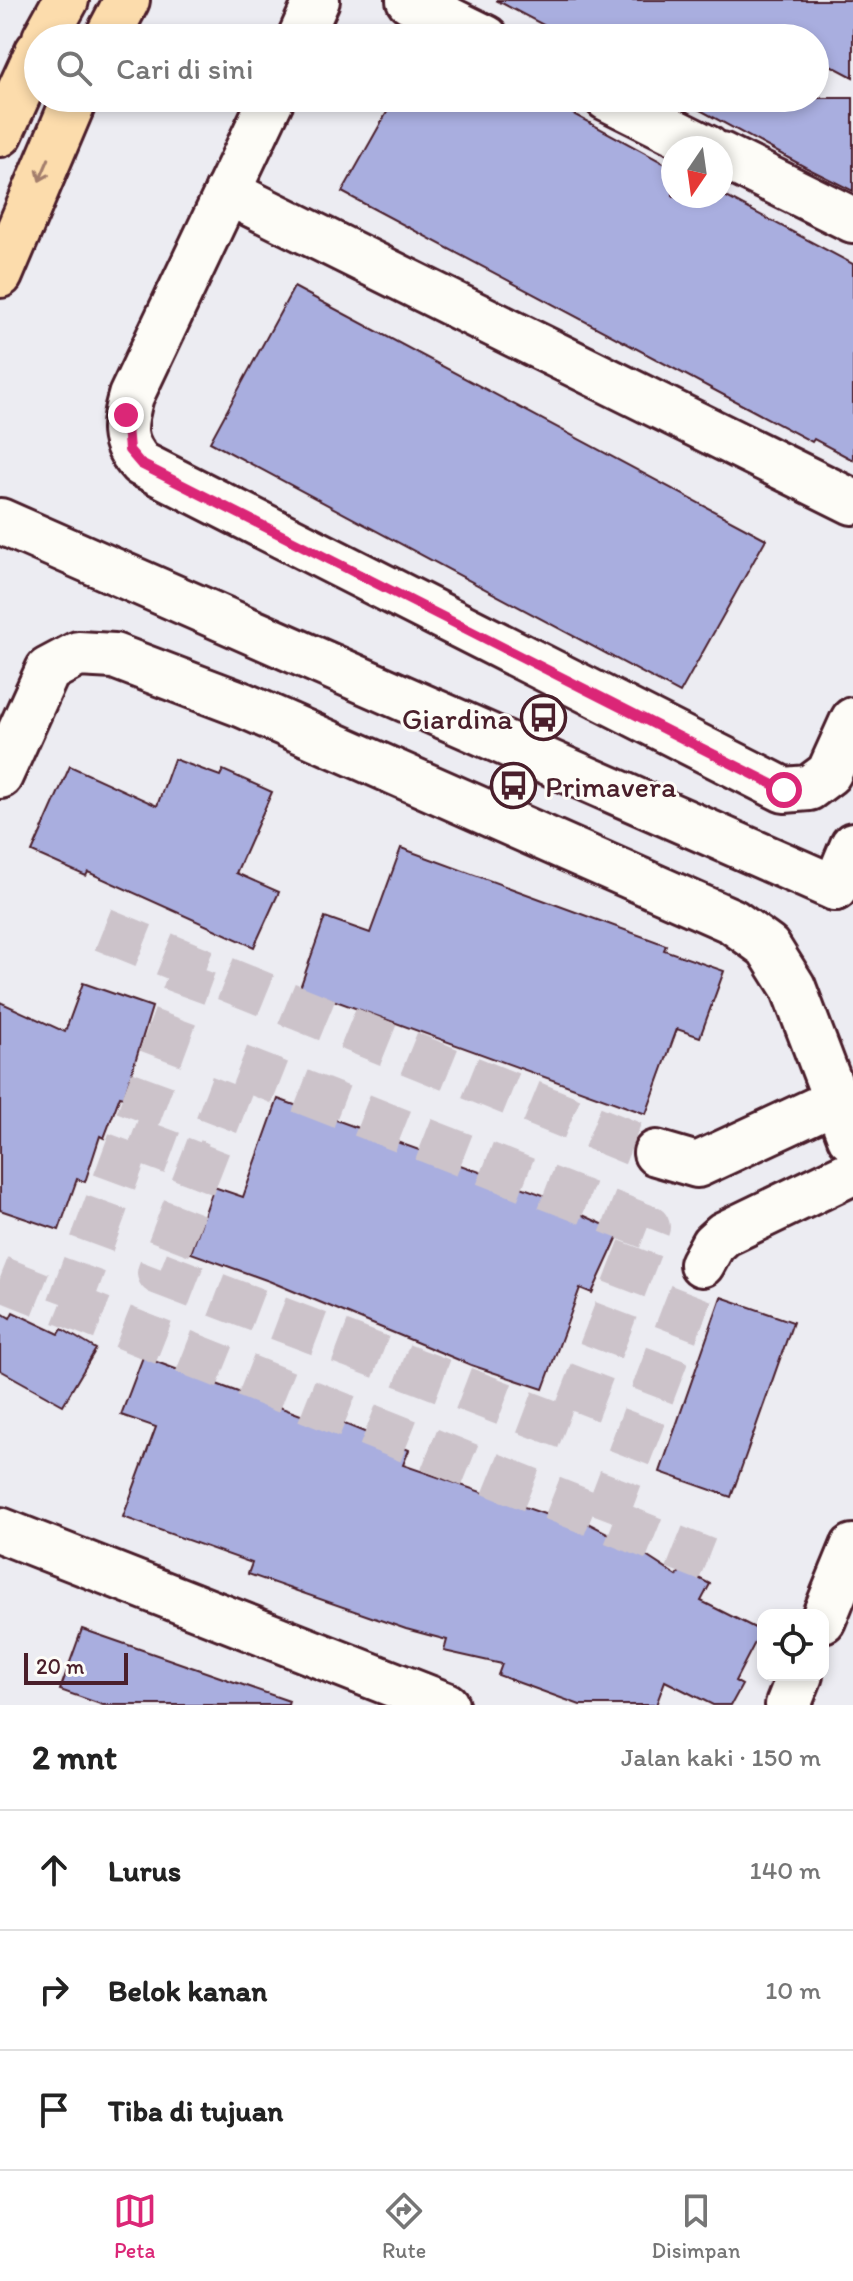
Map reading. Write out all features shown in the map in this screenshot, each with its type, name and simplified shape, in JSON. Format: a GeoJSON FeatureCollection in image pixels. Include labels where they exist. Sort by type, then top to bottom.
{"type":"FeatureCollection","features":[{"type":"Feature","properties":{"kind":"main road"},"geometry":{"type":"LineString","coordinates":[[53,24],[66,0]]}},
{"type":"Feature","properties":{"kind":"main road"},"geometry":{"type":"LineString","coordinates":[[114,24],[127,0]]}},
{"type":"Feature","properties":{"kind":"main road"},"geometry":{"type":"LineString","coordinates":[[0,134],[24,82]]}},
{"type":"Feature","properties":{"kind":"main road"},"geometry":{"type":"LineString","coordinates":[[0,275],[69,112]]}},
{"type":"Feature","properties":{"kind":"street"},"geometry":{"type":"LineString","coordinates":[[306,24],[317,0]]}},
{"type":"Feature","properties":{"kind":"street"},"geometry":{"type":"LineString","coordinates":[[409,0],[458,24]]}},
{"type":"Feature","properties":{"kind":"street"},"geometry":{"type":"LineString","coordinates":[[265,112],[131,396],[126,415],[126,437],[129,450],[141,464],[784,790],[809,788],[829,773],[853,720]]}},
{"type":"Feature","properties":{"kind":"street"},"geometry":{"type":"LineString","coordinates":[[635,112],[683,136]]}},
{"type":"Feature","properties":{"kind":"street"},"geometry":{"type":"LineString","coordinates":[[733,161],[853,220]]}},
{"type":"Feature","properties":{"kind":"street"},"geometry":{"type":"LineString","coordinates":[[227,192],[853,502]]}},
{"type":"Feature","properties":{"kind":"street"},"geometry":{"type":"LineString","coordinates":[[0,521],[844,903],[853,845]]}},
{"type":"Feature","properties":{"kind":"street"},"geometry":{"type":"LineString","coordinates":[[0,776],[48,670],[78,654],[114,656],[243,705],[732,921],[768,947],[793,987],[849,1138]]}},
{"type":"Feature","properties":{"kind":"street"},"geometry":{"type":"LineString","coordinates":[[656,1153],[697,1165],[849,1138]]}},
{"type":"Feature","properties":{"kind":"street"},"geometry":{"type":"LineString","coordinates":[[702,1264],[713,1244],[724,1234],[849,1138]]}},
{"type":"Feature","properties":{"kind":"street"},"geometry":{"type":"LineString","coordinates":[[0,1530],[446,1705]]}},
{"type":"Feature","properties":{"kind":"street"},"geometry":{"type":"LineString","coordinates":[[828,1609],[853,1547]]}},
{"type":"Feature","properties":{"kind":"street"},"geometry":{"type":"LineString","coordinates":[[788,1705],[798,1681]]}},
{"type":"Feature","properties":{"kind":"building"},"geometry":{"type":"Polygon","coordinates":[[[496,0],[853,0],[853,77],[829,64],[829,24],[541,24],[496,0]]]}},
{"type":"Feature","properties":{"kind":"building"},"geometry":{"type":"Polygon","coordinates":[[[829,98],[853,98],[853,191],[704,112],[829,112],[829,98]]]}},
{"type":"Feature","properties":{"kind":"building"},"geometry":{"type":"Polygon","coordinates":[[[387,112],[570,112],[661,161],[661,208],[733,208],[733,200],[853,264],[853,460],[814,439],[812,442],[342,192],[387,112]]]}},
{"type":"Feature","properties":{"kind":"building"},"geometry":{"type":"Polygon","coordinates":[[[294,287],[766,539],[680,693],[210,442],[294,287]]]}},
{"type":"Feature","properties":{"kind":"building"},"geometry":{"type":"Polygon","coordinates":[[[174,759],[220,776],[223,770],[272,792],[236,873],[279,892],[254,947],[88,872],[86,876],[32,852],[70,766],[157,806],[174,759]]]}},
{"type":"Feature","properties":{"kind":"building"},"geometry":{"type":"Polygon","coordinates":[[[401,848],[666,945],[664,950],[724,971],[700,1037],[677,1029],[646,1114],[300,988],[325,917],[370,933],[401,848]]]}},
{"type":"Feature","properties":{"kind":"building"},"geometry":{"type":"Polygon","coordinates":[[[83,983],[152,1007],[124,1097],[120,1096],[104,1138],[100,1136],[85,1182],[77,1179],[59,1230],[0,1210],[0,1002],[65,1032],[83,983]]]}},
{"type":"Feature","properties":{"kind":"building"},"geometry":{"type":"Polygon","coordinates":[[[278,1099],[557,1200],[556,1203],[620,1232],[592,1293],[580,1288],[543,1389],[471,1365],[269,1281],[191,1253],[214,1187],[243,1197],[278,1099]]]}},
{"type":"Feature","properties":{"kind":"building"},"geometry":{"type":"Polygon","coordinates":[[[721,1297],[793,1322],[731,1497],[660,1472],[721,1297]]]}},
{"type":"Feature","properties":{"kind":"building"},"geometry":{"type":"Polygon","coordinates":[[[0,1312],[10,1318],[13,1312],[59,1334],[62,1329],[96,1349],[63,1405],[0,1370],[0,1312]]]}},
{"type":"Feature","properties":{"kind":"building"},"geometry":{"type":"Polygon","coordinates":[[[143,1357],[317,1421],[320,1414],[409,1450],[403,1465],[579,1526],[582,1520],[623,1541],[677,1576],[681,1569],[710,1584],[701,1601],[757,1629],[757,1639],[735,1681],[742,1685],[731,1705],[713,1705],[665,1681],[656,1705],[580,1705],[498,1675],[502,1664],[444,1651],[447,1640],[406,1629],[248,1574],[252,1563],[123,1517],[156,1427],[121,1415],[143,1357]]]}},
{"type":"Feature","properties":{"kind":"building"},"geometry":{"type":"Polygon","coordinates":[[[82,1629],[289,1701],[288,1705],[103,1705],[60,1690],[82,1629]]]}},
{"type":"Feature","properties":{"kind":"tunnel"},"geometry":{"type":"LineString","coordinates":[[103,929],[656,1153]]}},
{"type":"Feature","properties":{"kind":"tunnel"},"geometry":{"type":"LineString","coordinates":[[69,1306],[194,966]]}},
{"type":"Feature","properties":{"kind":"tunnel"},"geometry":{"type":"LineString","coordinates":[[239,1067],[648,1227],[570,1429],[159,1273],[239,1067]]}},
{"type":"Feature","properties":{"kind":"tunnel"},"geometry":{"type":"LineString","coordinates":[[131,1138],[201,1164]]}},
{"type":"Feature","properties":{"kind":"tunnel"},"geometry":{"type":"LineString","coordinates":[[605,1519],[702,1264]]}},
{"type":"Feature","properties":{"kind":"tunnel"},"geometry":{"type":"LineString","coordinates":[[0,1278],[707,1560]]}},
{"type":"Feature","properties":{"kind":"place","name":"Giardina"},"geometry":{"type":"Point","coordinates":[544,718]}},
{"type":"Feature","properties":{"kind":"place","name":"Primavera"},"geometry":{"type":"Point","coordinates":[514,786]}},
{"type":"Feature","properties":{"kind":"route"},"geometry":{"type":"LineString","coordinates":[[126,415],[129,450],[141,464],[784,790]]}}]}
